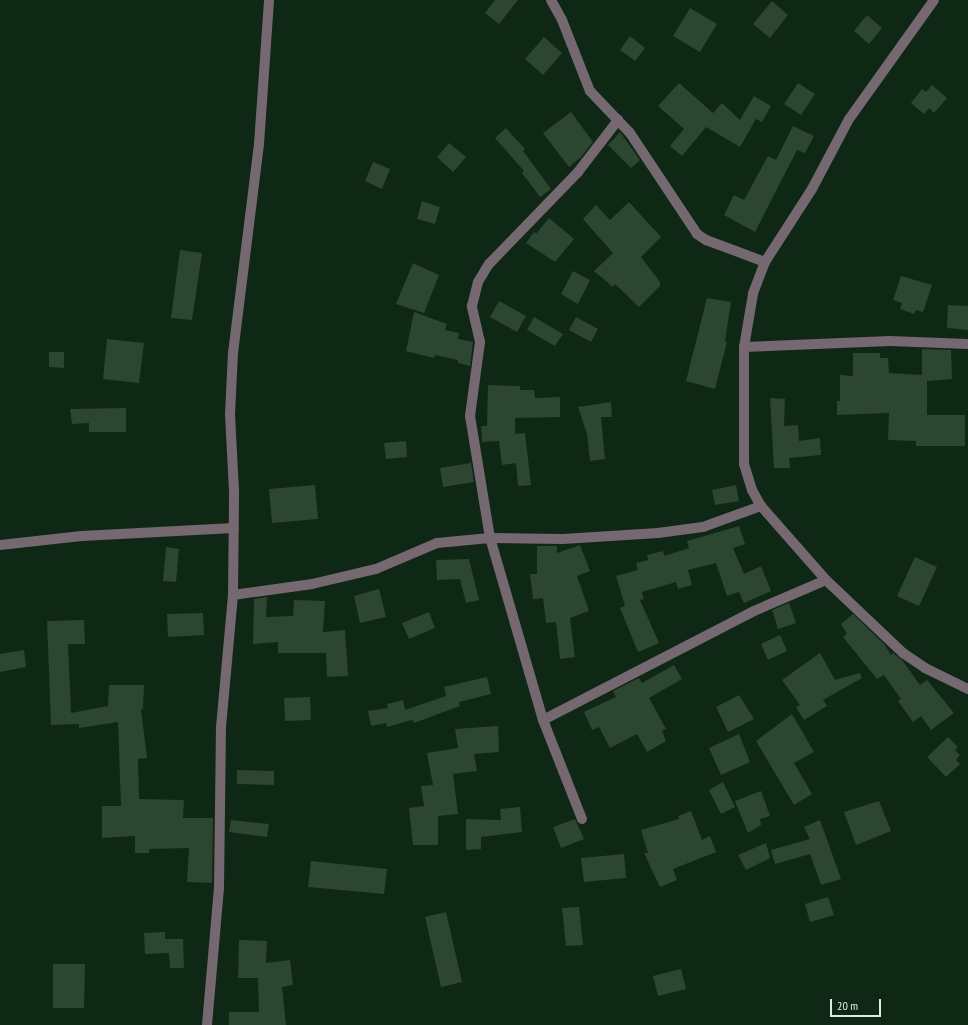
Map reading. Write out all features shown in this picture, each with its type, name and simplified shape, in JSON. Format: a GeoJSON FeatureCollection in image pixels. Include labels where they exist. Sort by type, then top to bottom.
{"type":"FeatureCollection","features":[{"type":"Feature","properties":{"kind":"street"},"geometry":{"type":"LineString","coordinates":[[207,1025],[219,889],[221,727],[233,595],[234,528],[230,414],[233,353],[259,144],[270,0]]}},
{"type":"Feature","properties":{"kind":"street"},"geometry":{"type":"LineString","coordinates":[[551,0],[562,20],[590,91],[630,133],[697,234],[706,240],[764,262]]}},
{"type":"Feature","properties":{"kind":"street"},"geometry":{"type":"LineString","coordinates":[[934,0],[850,119],[812,189],[764,262],[753,294],[744,348],[744,464],[752,490],[761,506],[826,580],[903,653],[925,668],[968,689]]}},
{"type":"Feature","properties":{"kind":"street"},"geometry":{"type":"LineString","coordinates":[[582,819],[543,720],[490,538],[470,416],[480,342],[472,306],[478,282],[489,264],[578,172],[618,120]]}},
{"type":"Feature","properties":{"kind":"street"},"geometry":{"type":"LineString","coordinates":[[744,348],[890,341],[968,344]]}},
{"type":"Feature","properties":{"kind":"street"},"geometry":{"type":"LineString","coordinates":[[233,595],[312,584],[376,569],[438,543],[490,538],[563,539],[658,533],[703,527],[761,506]]}},
{"type":"Feature","properties":{"kind":"street"},"geometry":{"type":"LineString","coordinates":[[0,546],[82,536],[234,528]]}},
{"type":"Feature","properties":{"kind":"street"},"geometry":{"type":"LineString","coordinates":[[543,720],[754,611],[826,580]]}},
{"type":"Feature","properties":{"kind":"building"},"geometry":{"type":"Polygon","coordinates":[[[495,0],[518,0],[499,24],[485,13],[495,0]]]}},
{"type":"Feature","properties":{"kind":"building"},"geometry":{"type":"Polygon","coordinates":[[[772,1],[788,15],[770,38],[753,24],[772,1]]]}},
{"type":"Feature","properties":{"kind":"building"},"geometry":{"type":"Polygon","coordinates":[[[690,8],[717,24],[700,52],[673,36],[690,8]]]}},
{"type":"Feature","properties":{"kind":"building"},"geometry":{"type":"Polygon","coordinates":[[[867,15],[882,28],[869,44],[854,31],[867,15]]]}},
{"type":"Feature","properties":{"kind":"building"},"geometry":{"type":"Polygon","coordinates":[[[630,36],[645,48],[635,61],[620,50],[630,36]]]}},
{"type":"Feature","properties":{"kind":"building"},"geometry":{"type":"Polygon","coordinates":[[[544,37],[562,53],[543,75],[525,59],[544,37]]]}},
{"type":"Feature","properties":{"kind":"building"},"geometry":{"type":"Polygon","coordinates":[[[679,83],[713,113],[722,103],[740,120],[754,96],[771,106],[762,122],[756,119],[740,147],[706,127],[682,156],[670,146],[684,129],[658,106],[679,83]]]}},
{"type":"Feature","properties":{"kind":"building"},"geometry":{"type":"Polygon","coordinates":[[[798,83],[815,94],[801,115],[784,104],[798,83]]]}},
{"type":"Feature","properties":{"kind":"building"},"geometry":{"type":"Polygon","coordinates":[[[932,85],[947,98],[934,113],[929,108],[924,114],[911,103],[922,89],[926,92],[932,85]]]}},
{"type":"Feature","properties":{"kind":"building"},"geometry":{"type":"Polygon","coordinates":[[[571,112],[593,142],[581,157],[569,167],[543,133],[571,112]]]}},
{"type":"Feature","properties":{"kind":"building"},"geometry":{"type":"Polygon","coordinates":[[[793,126],[814,136],[805,153],[797,150],[755,232],[724,215],[734,195],[744,200],[768,156],[776,160],[793,126]]]}},
{"type":"Feature","properties":{"kind":"building"},"geometry":{"type":"Polygon","coordinates":[[[506,128],[525,149],[523,151],[551,189],[540,197],[522,173],[524,171],[495,138],[506,128]]]}},
{"type":"Feature","properties":{"kind":"building"},"geometry":{"type":"Polygon","coordinates":[[[620,132],[640,160],[631,168],[608,145],[620,132]]]}},
{"type":"Feature","properties":{"kind":"building"},"geometry":{"type":"Polygon","coordinates":[[[449,143],[466,157],[453,172],[437,157],[449,143]]]}},
{"type":"Feature","properties":{"kind":"building"},"geometry":{"type":"Polygon","coordinates":[[[373,162],[390,169],[382,189],[365,181],[373,162]]]}},
{"type":"Feature","properties":{"kind":"building"},"geometry":{"type":"Polygon","coordinates":[[[422,201],[440,207],[435,224],[417,219],[422,201]]]}},
{"type":"Feature","properties":{"kind":"building"},"geometry":{"type":"Polygon","coordinates":[[[629,202],[661,237],[641,257],[660,282],[660,286],[639,307],[615,284],[613,287],[594,271],[613,253],[583,219],[596,205],[610,220],[629,202]]]}},
{"type":"Feature","properties":{"kind":"building"},"geometry":{"type":"Polygon","coordinates":[[[549,218],[574,239],[555,262],[526,243],[534,232],[536,234],[549,218]]]}},
{"type":"Feature","properties":{"kind":"building"},"geometry":{"type":"Polygon","coordinates":[[[180,250],[202,253],[192,320],[171,318],[180,250]]]}},
{"type":"Feature","properties":{"kind":"building"},"geometry":{"type":"Polygon","coordinates":[[[413,263],[439,275],[424,313],[396,304],[413,263]]]}},
{"type":"Feature","properties":{"kind":"building"},"geometry":{"type":"Polygon","coordinates":[[[573,271],[590,280],[578,304],[561,294],[573,271]]]}},
{"type":"Feature","properties":{"kind":"building"},"geometry":{"type":"Polygon","coordinates":[[[901,276],[932,285],[923,312],[916,310],[914,314],[900,309],[902,303],[893,300],[901,276]]]}},
{"type":"Feature","properties":{"kind":"building"},"geometry":{"type":"Polygon","coordinates":[[[707,298],[731,302],[725,341],[727,342],[715,389],[686,381],[707,298]]]}},
{"type":"Feature","properties":{"kind":"building"},"geometry":{"type":"Polygon","coordinates":[[[499,301],[526,316],[517,332],[490,317],[499,301]]]}},
{"type":"Feature","properties":{"kind":"building"},"geometry":{"type":"Polygon","coordinates":[[[948,305],[968,306],[968,330],[947,328],[948,305]]]}},
{"type":"Feature","properties":{"kind":"building"},"geometry":{"type":"Polygon","coordinates":[[[414,312],[447,324],[445,330],[459,333],[458,339],[473,342],[470,366],[458,363],[458,360],[435,355],[434,358],[406,351],[414,312]]]}},
{"type":"Feature","properties":{"kind":"building"},"geometry":{"type":"Polygon","coordinates":[[[534,317],[563,334],[555,346],[527,330],[534,317]]]}},
{"type":"Feature","properties":{"kind":"building"},"geometry":{"type":"Polygon","coordinates":[[[576,317],[598,329],[591,342],[569,330],[576,317]]]}},
{"type":"Feature","properties":{"kind":"building"},"geometry":{"type":"Polygon","coordinates":[[[107,339],[144,343],[139,383],[103,379],[107,339]]]}},
{"type":"Feature","properties":{"kind":"building"},"geometry":{"type":"Polygon","coordinates":[[[922,349],[951,350],[952,379],[927,381],[927,415],[965,415],[965,446],[916,446],[916,441],[888,440],[889,413],[837,415],[837,401],[840,401],[840,375],[853,376],[853,353],[880,353],[880,358],[888,358],[889,373],[922,375],[922,349]]]}},
{"type":"Feature","properties":{"kind":"building"},"geometry":{"type":"Polygon","coordinates":[[[49,352],[64,352],[64,368],[49,367],[49,352]]]}},
{"type":"Feature","properties":{"kind":"building"},"geometry":{"type":"Polygon","coordinates":[[[488,385],[520,386],[520,390],[534,390],[535,398],[560,397],[560,417],[515,418],[515,434],[525,433],[531,485],[518,486],[516,463],[502,465],[499,441],[482,442],[481,426],[487,426],[488,385]]]}},
{"type":"Feature","properties":{"kind":"building"},"geometry":{"type":"Polygon","coordinates":[[[770,398],[785,399],[784,426],[798,425],[799,441],[820,438],[821,455],[789,458],[790,468],[774,468],[770,398]]]}},
{"type":"Feature","properties":{"kind":"building"},"geometry":{"type":"Polygon","coordinates":[[[611,402],[612,417],[601,417],[605,459],[590,461],[587,434],[578,407],[611,402]]]}},
{"type":"Feature","properties":{"kind":"building"},"geometry":{"type":"Polygon","coordinates":[[[126,408],[126,432],[89,432],[89,423],[72,424],[70,409],[126,408]]]}},
{"type":"Feature","properties":{"kind":"building"},"geometry":{"type":"Polygon","coordinates":[[[406,441],[407,457],[386,459],[384,443],[406,441]]]}},
{"type":"Feature","properties":{"kind":"building"},"geometry":{"type":"Polygon","coordinates":[[[471,463],[474,482],[443,487],[440,468],[471,463]]]}},
{"type":"Feature","properties":{"kind":"building"},"geometry":{"type":"Polygon","coordinates":[[[315,485],[318,519],[272,523],[269,489],[315,485]]]}},
{"type":"Feature","properties":{"kind":"building"},"geometry":{"type":"Polygon","coordinates":[[[736,485],[739,501],[715,505],[712,490],[736,485]]]}},
{"type":"Feature","properties":{"kind":"building"},"geometry":{"type":"Polygon","coordinates":[[[739,526],[745,544],[733,548],[744,574],[761,566],[771,591],[744,603],[739,592],[727,596],[716,563],[688,570],[692,585],[678,589],[676,582],[642,592],[644,599],[640,600],[659,643],[638,652],[620,608],[625,606],[616,576],[638,570],[636,563],[648,560],[647,555],[663,551],[664,556],[689,548],[687,541],[739,526]]]}},
{"type":"Feature","properties":{"kind":"building"},"geometry":{"type":"Polygon","coordinates":[[[580,545],[590,571],[577,576],[589,611],[570,618],[575,657],[560,659],[556,622],[546,623],[543,598],[533,599],[530,574],[537,574],[537,546],[557,546],[557,553],[580,545]]]}},
{"type":"Feature","properties":{"kind":"building"},"geometry":{"type":"Polygon","coordinates":[[[166,547],[179,549],[176,582],[163,581],[166,547]]]}},
{"type":"Feature","properties":{"kind":"building"},"geometry":{"type":"Polygon","coordinates":[[[915,557],[937,567],[919,606],[897,596],[915,557]]]}},
{"type":"Feature","properties":{"kind":"building"},"geometry":{"type":"Polygon","coordinates":[[[469,559],[479,600],[466,603],[460,579],[437,580],[436,560],[469,559]]]}},
{"type":"Feature","properties":{"kind":"building"},"geometry":{"type":"Polygon","coordinates":[[[379,589],[386,617],[360,623],[354,596],[379,589]]]}},
{"type":"Feature","properties":{"kind":"building"},"geometry":{"type":"Polygon","coordinates":[[[267,597],[266,617],[293,616],[294,600],[325,601],[323,632],[345,630],[348,676],[327,677],[326,653],[278,653],[278,642],[253,644],[254,599],[267,597]]]}},
{"type":"Feature","properties":{"kind":"building"},"geometry":{"type":"Polygon","coordinates":[[[789,603],[796,623],[778,629],[772,610],[789,603]]]}},
{"type":"Feature","properties":{"kind":"building"},"geometry":{"type":"Polygon","coordinates":[[[429,612],[435,628],[409,639],[402,623],[429,612]]]}},
{"type":"Feature","properties":{"kind":"building"},"geometry":{"type":"Polygon","coordinates":[[[203,613],[204,635],[168,637],[167,614],[203,613]]]}},
{"type":"Feature","properties":{"kind":"building"},"geometry":{"type":"Polygon","coordinates":[[[853,614],[884,644],[891,655],[893,653],[902,660],[920,685],[927,680],[954,713],[931,730],[921,716],[913,722],[898,701],[901,699],[884,675],[877,679],[843,637],[847,634],[841,624],[853,614]]]}},
{"type":"Feature","properties":{"kind":"building"},"geometry":{"type":"Polygon","coordinates":[[[84,620],[85,644],[68,644],[71,713],[108,706],[109,685],[144,685],[143,709],[141,709],[147,758],[138,759],[139,799],[184,800],[183,818],[213,818],[212,883],[187,882],[189,848],[149,849],[149,853],[135,853],[135,836],[102,838],[102,806],[121,806],[118,722],[79,728],[79,724],[51,725],[47,621],[84,620]]]}},
{"type":"Feature","properties":{"kind":"building"},"geometry":{"type":"Polygon","coordinates":[[[780,635],[787,651],[768,660],[761,644],[780,635]]]}},
{"type":"Feature","properties":{"kind":"building"},"geometry":{"type":"Polygon","coordinates":[[[24,650],[26,667],[0,672],[0,654],[24,650]]]}},
{"type":"Feature","properties":{"kind":"building"},"geometry":{"type":"Polygon","coordinates":[[[820,653],[835,680],[860,673],[862,678],[823,700],[827,706],[804,720],[796,707],[800,705],[782,680],[820,653]]]}},
{"type":"Feature","properties":{"kind":"building"},"geometry":{"type":"Polygon","coordinates":[[[674,665],[682,679],[649,698],[666,729],[662,731],[666,741],[647,752],[637,734],[610,748],[599,727],[592,730],[584,712],[616,697],[613,691],[639,678],[642,683],[674,665]]]}},
{"type":"Feature","properties":{"kind":"building"},"geometry":{"type":"Polygon","coordinates":[[[487,677],[491,694],[459,702],[460,706],[414,723],[412,720],[387,727],[386,723],[371,726],[368,711],[388,708],[387,704],[403,700],[405,710],[446,696],[444,687],[487,677]]]}},
{"type":"Feature","properties":{"kind":"building"},"geometry":{"type":"Polygon","coordinates":[[[739,695],[754,719],[728,732],[716,707],[739,695]]]}},
{"type":"Feature","properties":{"kind":"building"},"geometry":{"type":"Polygon","coordinates":[[[310,697],[311,720],[285,721],[284,698],[310,697]]]}},
{"type":"Feature","properties":{"kind":"building"},"geometry":{"type":"Polygon","coordinates":[[[792,714],[814,752],[794,763],[812,794],[794,805],[756,741],[792,714]]]}},
{"type":"Feature","properties":{"kind":"building"},"geometry":{"type":"Polygon","coordinates":[[[498,726],[499,752],[474,754],[477,771],[453,774],[458,814],[438,816],[438,845],[413,845],[409,808],[424,806],[421,786],[433,785],[427,753],[458,748],[455,729],[498,726]]]}},
{"type":"Feature","properties":{"kind":"building"},"geometry":{"type":"Polygon","coordinates":[[[739,734],[750,762],[721,775],[709,748],[739,734]]]}},
{"type":"Feature","properties":{"kind":"building"},"geometry":{"type":"Polygon","coordinates":[[[948,737],[958,747],[955,750],[960,755],[956,760],[960,764],[946,777],[927,757],[948,737]]]}},
{"type":"Feature","properties":{"kind":"building"},"geometry":{"type":"Polygon","coordinates":[[[237,770],[274,771],[274,785],[237,784],[237,770]]]}},
{"type":"Feature","properties":{"kind":"building"},"geometry":{"type":"Polygon","coordinates":[[[723,782],[735,807],[721,814],[709,790],[723,782]]]}},
{"type":"Feature","properties":{"kind":"building"},"geometry":{"type":"Polygon","coordinates":[[[761,791],[770,816],[760,819],[761,825],[748,833],[735,801],[761,791]]]}},
{"type":"Feature","properties":{"kind":"building"},"geometry":{"type":"Polygon","coordinates":[[[879,801],[891,831],[856,845],[844,812],[879,801]]]}},
{"type":"Feature","properties":{"kind":"building"},"geometry":{"type":"Polygon","coordinates":[[[520,807],[522,832],[481,837],[481,849],[466,850],[466,819],[501,820],[500,809],[520,807]]]}},
{"type":"Feature","properties":{"kind":"building"},"geometry":{"type":"Polygon","coordinates":[[[691,811],[702,840],[710,836],[716,852],[673,869],[677,880],[660,887],[644,853],[648,853],[641,830],[679,819],[678,816],[691,811]]]}},
{"type":"Feature","properties":{"kind":"building"},"geometry":{"type":"Polygon","coordinates":[[[575,819],[584,839],[561,848],[553,827],[575,819]]]}},
{"type":"Feature","properties":{"kind":"building"},"geometry":{"type":"Polygon","coordinates":[[[231,820],[269,824],[267,837],[229,832],[231,820]]]}},
{"type":"Feature","properties":{"kind":"building"},"geometry":{"type":"Polygon","coordinates":[[[820,820],[841,879],[821,885],[810,854],[775,864],[771,850],[810,839],[804,827],[820,820]]]}},
{"type":"Feature","properties":{"kind":"building"},"geometry":{"type":"Polygon","coordinates":[[[766,843],[770,858],[746,870],[738,855],[766,843]]]}},
{"type":"Feature","properties":{"kind":"building"},"geometry":{"type":"Polygon","coordinates":[[[624,854],[626,878],[584,882],[581,858],[624,854]]]}},
{"type":"Feature","properties":{"kind":"building"},"geometry":{"type":"Polygon","coordinates":[[[311,861],[387,869],[384,894],[308,887],[311,861]]]}},
{"type":"Feature","properties":{"kind":"building"},"geometry":{"type":"Polygon","coordinates":[[[828,897],[834,915],[810,922],[805,904],[828,897]]]}},
{"type":"Feature","properties":{"kind":"building"},"geometry":{"type":"Polygon","coordinates":[[[579,907],[583,945],[566,946],[562,908],[579,907]]]}},
{"type":"Feature","properties":{"kind":"building"},"geometry":{"type":"Polygon","coordinates":[[[446,912],[462,982],[441,987],[425,917],[446,912]]]}},
{"type":"Feature","properties":{"kind":"building"},"geometry":{"type":"Polygon","coordinates":[[[165,932],[165,939],[183,939],[184,968],[170,968],[169,953],[145,954],[144,933],[165,932]]]}},
{"type":"Feature","properties":{"kind":"building"},"geometry":{"type":"Polygon","coordinates":[[[239,940],[267,941],[266,963],[290,960],[293,985],[282,987],[286,1025],[229,1025],[229,1012],[259,1012],[258,978],[238,978],[239,940]]]}},
{"type":"Feature","properties":{"kind":"building"},"geometry":{"type":"Polygon","coordinates":[[[53,964],[85,964],[84,1008],[53,1008],[53,964]]]}},
{"type":"Feature","properties":{"kind":"building"},"geometry":{"type":"Polygon","coordinates":[[[681,969],[686,989],[658,996],[653,976],[681,969]]]}}]}
